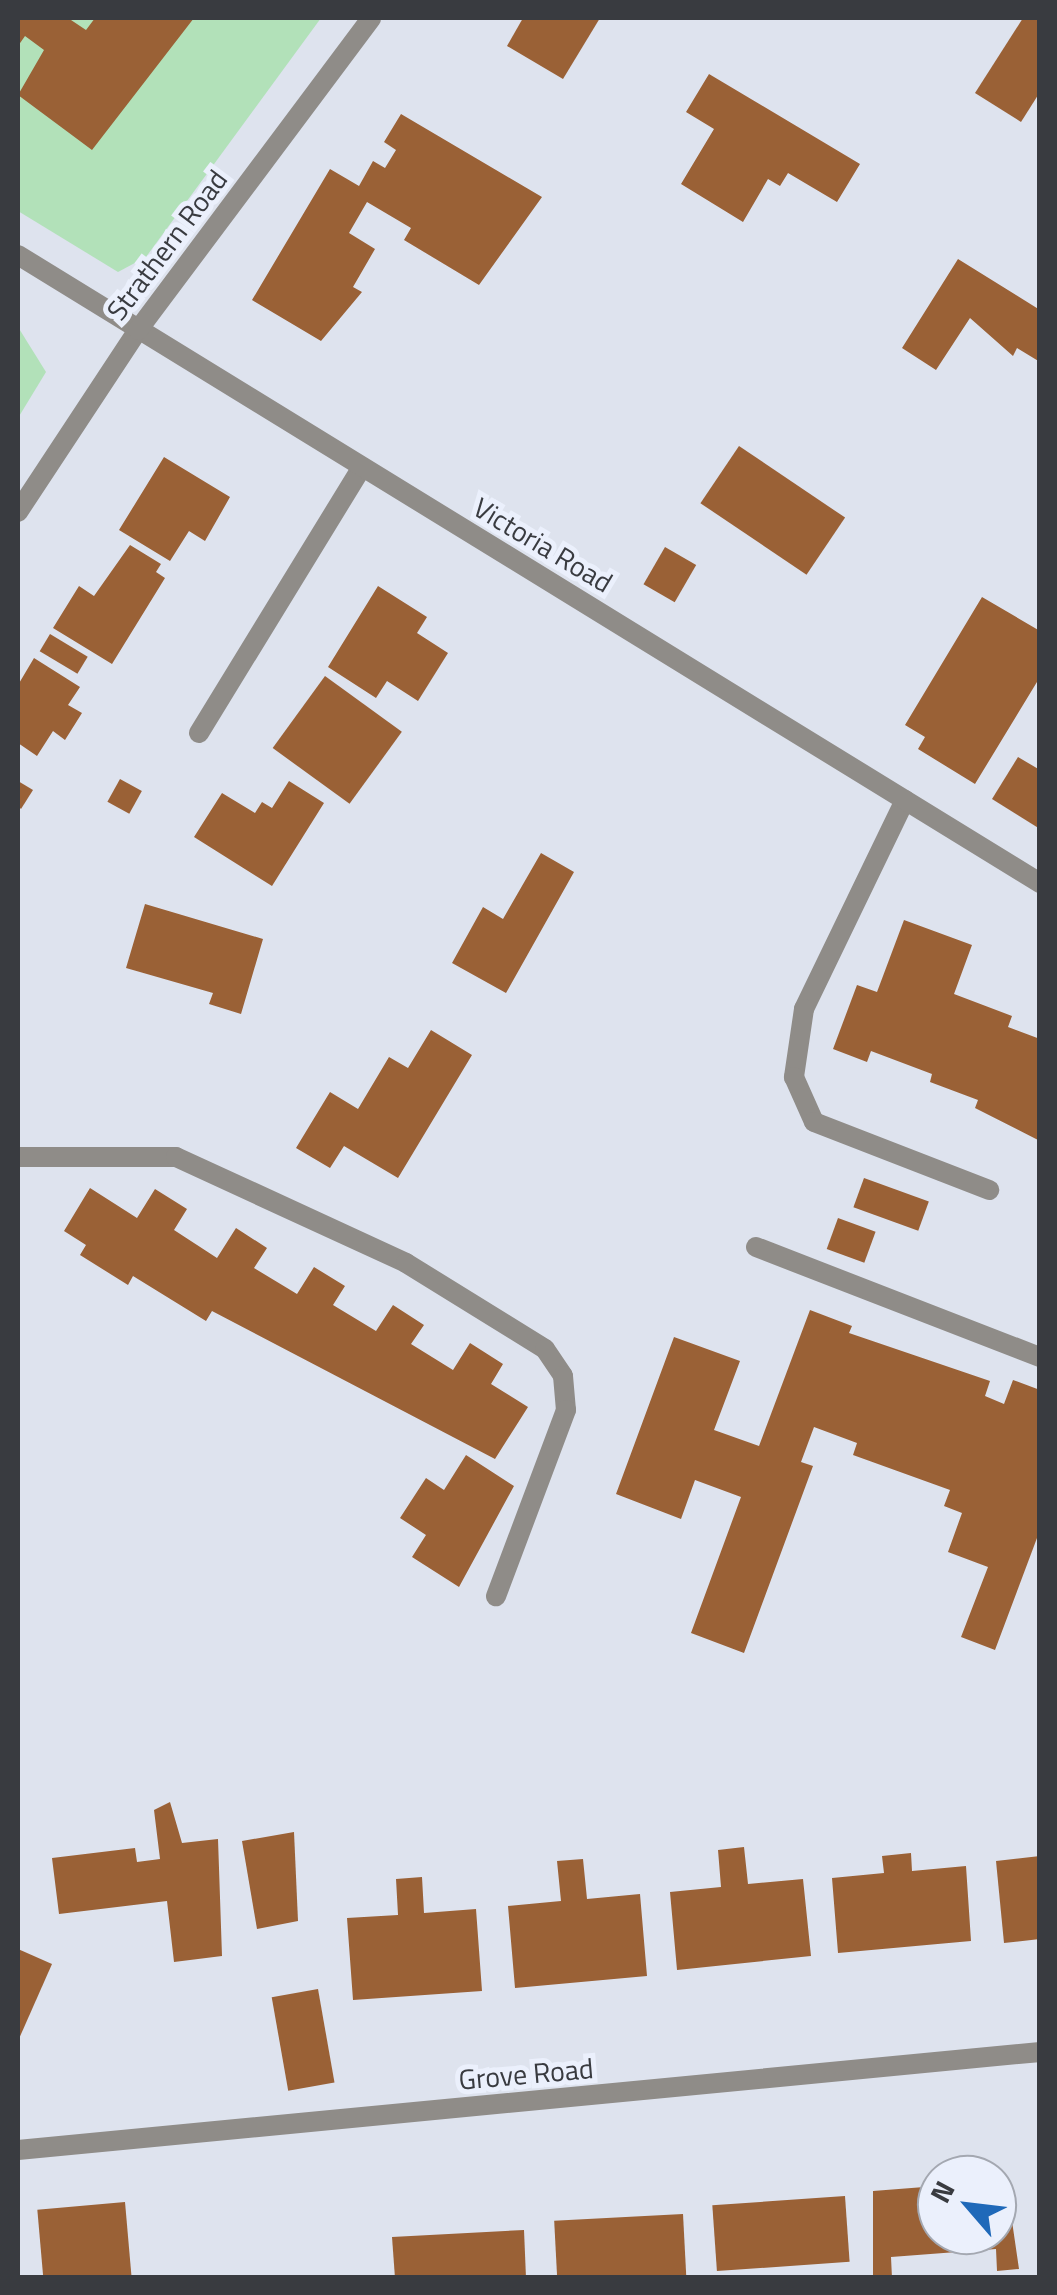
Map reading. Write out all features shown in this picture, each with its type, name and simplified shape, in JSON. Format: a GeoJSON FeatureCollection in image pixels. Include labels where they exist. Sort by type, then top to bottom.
{"type":"FeatureCollection","features":[{"type":"Feature","properties":{"kind":"street","name":"Strathern Road"},"geometry":{"type":"LineString","coordinates":[[18,512],[138,330],[371,18]]}},
{"type":"Feature","properties":{"kind":"street","name":"Victoria Road"},"geometry":{"type":"LineString","coordinates":[[18,256],[1040,883]]}},
{"type":"Feature","properties":{"kind":"street"},"geometry":{"type":"LineString","coordinates":[[198,733],[362,468]]}},
{"type":"Feature","properties":{"kind":"street"},"geometry":{"type":"LineString","coordinates":[[905,800],[871,853],[804,1009],[794,1077],[814,1122],[989,1190]]}},
{"type":"Feature","properties":{"kind":"street"},"geometry":{"type":"LineString","coordinates":[[18,1157],[176,1157],[406,1263],[545,1348],[563,1376],[566,1410],[496,1596]]}},
{"type":"Feature","properties":{"kind":"street"},"geometry":{"type":"LineString","coordinates":[[756,1247],[1040,1357]]}},
{"type":"Feature","properties":{"kind":"street","name":"Grove Road"},"geometry":{"type":"LineString","coordinates":[[18,2150],[1040,2052]]}},
{"type":"Feature","properties":{"kind":"green space"},"geometry":{"type":"Polygon","coordinates":[[[18,18],[321,18],[146,257],[118,272],[18,211],[18,18]]]}},
{"type":"Feature","properties":{"kind":"green space"},"geometry":{"type":"Polygon","coordinates":[[[18,327],[46,372],[18,418],[18,327]]]}},
{"type":"Feature","properties":{"kind":"building"},"geometry":{"type":"Polygon","coordinates":[[[18,18],[68,18],[86,30],[95,18],[194,18],[92,150],[18,95],[44,50],[25,36],[18,46],[18,18]]]}},
{"type":"Feature","properties":{"kind":"building"},"geometry":{"type":"Polygon","coordinates":[[[523,18],[600,18],[563,79],[507,46],[523,18]]]}},
{"type":"Feature","properties":{"kind":"building"},"geometry":{"type":"Polygon","coordinates":[[[1023,18],[1040,18],[1040,92],[1021,122],[975,93],[1023,18]]]}},
{"type":"Feature","properties":{"kind":"building"},"geometry":{"type":"Polygon","coordinates":[[[709,74],[860,164],[837,202],[788,173],[780,186],[768,179],[743,222],[681,184],[714,129],[686,112],[709,74]]]}},
{"type":"Feature","properties":{"kind":"building"},"geometry":{"type":"Polygon","coordinates":[[[401,114],[542,197],[479,285],[404,240],[411,228],[367,202],[349,233],[375,249],[353,287],[362,292],[321,341],[252,300],[330,169],[359,186],[373,161],[385,168],[396,150],[384,142],[401,114]]]}},
{"type":"Feature","properties":{"kind":"building"},"geometry":{"type":"Polygon","coordinates":[[[958,259],[1040,310],[1040,362],[1017,348],[1013,356],[970,318],[936,370],[902,348],[958,259]]]}},
{"type":"Feature","properties":{"kind":"building"},"geometry":{"type":"Polygon","coordinates":[[[739,446],[845,518],[807,575],[700,503],[739,446]]]}},
{"type":"Feature","properties":{"kind":"building"},"geometry":{"type":"Polygon","coordinates":[[[164,457],[230,497],[205,541],[189,531],[170,561],[119,530],[164,457]]]}},
{"type":"Feature","properties":{"kind":"building"},"geometry":{"type":"Polygon","coordinates":[[[130,545],[161,564],[156,572],[165,578],[112,664],[53,628],[79,586],[94,596],[130,545]]]}},
{"type":"Feature","properties":{"kind":"building"},"geometry":{"type":"Polygon","coordinates":[[[665,547],[696,565],[675,602],[644,584],[665,547]]]}},
{"type":"Feature","properties":{"kind":"building"},"geometry":{"type":"Polygon","coordinates":[[[378,586],[427,617],[417,633],[448,653],[418,701],[387,681],[376,698],[328,667],[378,586]]]}},
{"type":"Feature","properties":{"kind":"building"},"geometry":{"type":"Polygon","coordinates":[[[982,597],[1040,631],[1040,677],[975,784],[918,749],[925,737],[905,725],[982,597]]]}},
{"type":"Feature","properties":{"kind":"building"},"geometry":{"type":"Polygon","coordinates":[[[50,634],[88,657],[77,674],[40,651],[50,634]]]}},
{"type":"Feature","properties":{"kind":"building"},"geometry":{"type":"Polygon","coordinates":[[[34,658],[80,687],[68,705],[82,713],[65,740],[53,731],[37,756],[18,743],[18,685],[34,658]]]}},
{"type":"Feature","properties":{"kind":"building"},"geometry":{"type":"Polygon","coordinates":[[[325,676],[402,732],[350,804],[273,748],[325,676]]]}},
{"type":"Feature","properties":{"kind":"building"},"geometry":{"type":"Polygon","coordinates":[[[1018,757],[1040,770],[1040,829],[992,799],[1018,757]]]}},
{"type":"Feature","properties":{"kind":"building"},"geometry":{"type":"Polygon","coordinates":[[[120,779],[142,791],[129,814],[107,802],[120,779]]]}},
{"type":"Feature","properties":{"kind":"building"},"geometry":{"type":"Polygon","coordinates":[[[18,781],[33,790],[21,809],[18,806],[18,781]]]}},
{"type":"Feature","properties":{"kind":"building"},"geometry":{"type":"Polygon","coordinates":[[[289,781],[324,803],[272,886],[194,837],[222,793],[255,813],[262,802],[272,808],[289,781]]]}},
{"type":"Feature","properties":{"kind":"building"},"geometry":{"type":"Polygon","coordinates":[[[541,853],[574,872],[506,993],[452,963],[483,907],[503,919],[541,853]]]}},
{"type":"Feature","properties":{"kind":"building"},"geometry":{"type":"Polygon","coordinates":[[[145,904],[263,939],[241,1014],[209,1004],[213,993],[126,968],[145,904]]]}},
{"type":"Feature","properties":{"kind":"building"},"geometry":{"type":"Polygon","coordinates":[[[904,920],[972,945],[954,994],[1012,1016],[1008,1027],[1040,1039],[1040,1141],[975,1108],[978,1100],[930,1082],[932,1074],[871,1051],[867,1062],[833,1049],[857,985],[877,992],[904,920]]]}},
{"type":"Feature","properties":{"kind":"building"},"geometry":{"type":"Polygon","coordinates":[[[431,1030],[472,1055],[398,1178],[344,1146],[330,1168],[296,1148],[330,1092],[358,1109],[389,1057],[408,1068],[431,1030]]]}},
{"type":"Feature","properties":{"kind":"building"},"geometry":{"type":"Polygon","coordinates":[[[864,1178],[929,1202],[918,1231],[853,1207],[864,1178]]]}},
{"type":"Feature","properties":{"kind":"building"},"geometry":{"type":"Polygon","coordinates":[[[90,1188],[137,1218],[155,1189],[187,1209],[174,1230],[217,1258],[236,1228],[267,1248],[254,1268],[297,1294],[314,1267],[345,1286],[333,1305],[376,1331],[393,1305],[424,1325],[411,1344],[453,1370],[470,1343],[503,1364],[491,1384],[528,1407],[495,1459],[212,1311],[206,1321],[133,1276],[128,1285],[80,1255],[86,1245],[64,1231],[90,1188]]]}},
{"type":"Feature","properties":{"kind":"building"},"geometry":{"type":"Polygon","coordinates":[[[838,1218],[876,1232],[864,1263],[827,1249],[838,1218]]]}},
{"type":"Feature","properties":{"kind":"building"},"geometry":{"type":"Polygon","coordinates":[[[810,1310],[852,1326],[849,1333],[990,1381],[985,1396],[1004,1404],[1013,1380],[1040,1390],[1040,1530],[995,1650],[961,1637],[988,1567],[948,1552],[962,1513],[944,1506],[950,1490],[853,1455],[857,1443],[814,1427],[801,1462],[813,1466],[744,1653],[691,1633],[741,1497],[695,1480],[681,1519],[616,1494],[674,1337],[740,1361],[714,1430],[759,1446],[810,1310]]]}},
{"type":"Feature","properties":{"kind":"building"},"geometry":{"type":"Polygon","coordinates":[[[466,1455],[514,1486],[459,1587],[412,1557],[426,1535],[400,1518],[426,1478],[444,1490],[466,1455]]]}},
{"type":"Feature","properties":{"kind":"building"},"geometry":{"type":"Polygon","coordinates":[[[170,1802],[182,1843],[218,1839],[222,1956],[174,1962],[167,1901],[59,1914],[52,1858],[135,1848],[137,1862],[160,1859],[154,1810],[170,1802]]]}},
{"type":"Feature","properties":{"kind":"building"},"geometry":{"type":"Polygon","coordinates":[[[294,1832],[298,1921],[257,1929],[242,1841],[294,1832]]]}},
{"type":"Feature","properties":{"kind":"building"},"geometry":{"type":"Polygon","coordinates":[[[744,1847],[748,1884],[803,1879],[811,1956],[677,1970],[670,1892],[721,1887],[718,1850],[744,1847]]]}},
{"type":"Feature","properties":{"kind":"building"},"geometry":{"type":"Polygon","coordinates":[[[911,1853],[912,1871],[966,1866],[971,1941],[838,1953],[832,1878],[884,1873],[882,1856],[911,1853]]]}},
{"type":"Feature","properties":{"kind":"building"},"geometry":{"type":"Polygon","coordinates":[[[1040,1856],[1040,1939],[1004,1943],[996,1861],[1040,1856]]]}},
{"type":"Feature","properties":{"kind":"building"},"geometry":{"type":"Polygon","coordinates":[[[583,1859],[587,1899],[640,1894],[647,1976],[515,1988],[508,1906],[561,1901],[557,1861],[583,1859]]]}},
{"type":"Feature","properties":{"kind":"building"},"geometry":{"type":"Polygon","coordinates":[[[422,1877],[424,1913],[476,1909],[482,1991],[353,2000],[347,1918],[398,1915],[396,1879],[422,1877]]]}},
{"type":"Feature","properties":{"kind":"building"},"geometry":{"type":"Polygon","coordinates":[[[18,1949],[52,1964],[18,2041],[18,1949]]]}},
{"type":"Feature","properties":{"kind":"building"},"geometry":{"type":"Polygon","coordinates":[[[318,1989],[334,2083],[288,2091],[272,1997],[318,1989]]]}},
{"type":"Feature","properties":{"kind":"building"},"geometry":{"type":"Polygon","coordinates":[[[917,2188],[917,2255],[891,2257],[892,2278],[873,2278],[873,2191],[917,2188]]]}},
{"type":"Feature","properties":{"kind":"building"},"geometry":{"type":"Polygon","coordinates":[[[845,2196],[850,2262],[717,2271],[712,2205],[845,2196]]]}},
{"type":"Feature","properties":{"kind":"building"},"geometry":{"type":"Polygon","coordinates":[[[125,2202],[132,2278],[43,2278],[37,2210],[125,2202]]]}},
{"type":"Feature","properties":{"kind":"building"},"geometry":{"type":"Polygon","coordinates":[[[683,2214],[686,2277],[557,2278],[554,2221],[683,2214]]]}},
{"type":"Feature","properties":{"kind":"building"},"geometry":{"type":"Polygon","coordinates":[[[524,2230],[526,2278],[395,2278],[392,2237],[524,2230]]]}},
{"type":"Feature","properties":{"kind":"building"},"geometry":{"type":"Polygon","coordinates":[[[996,2255],[1017,2255],[1019,2269],[997,2271],[996,2255]]]}}]}
